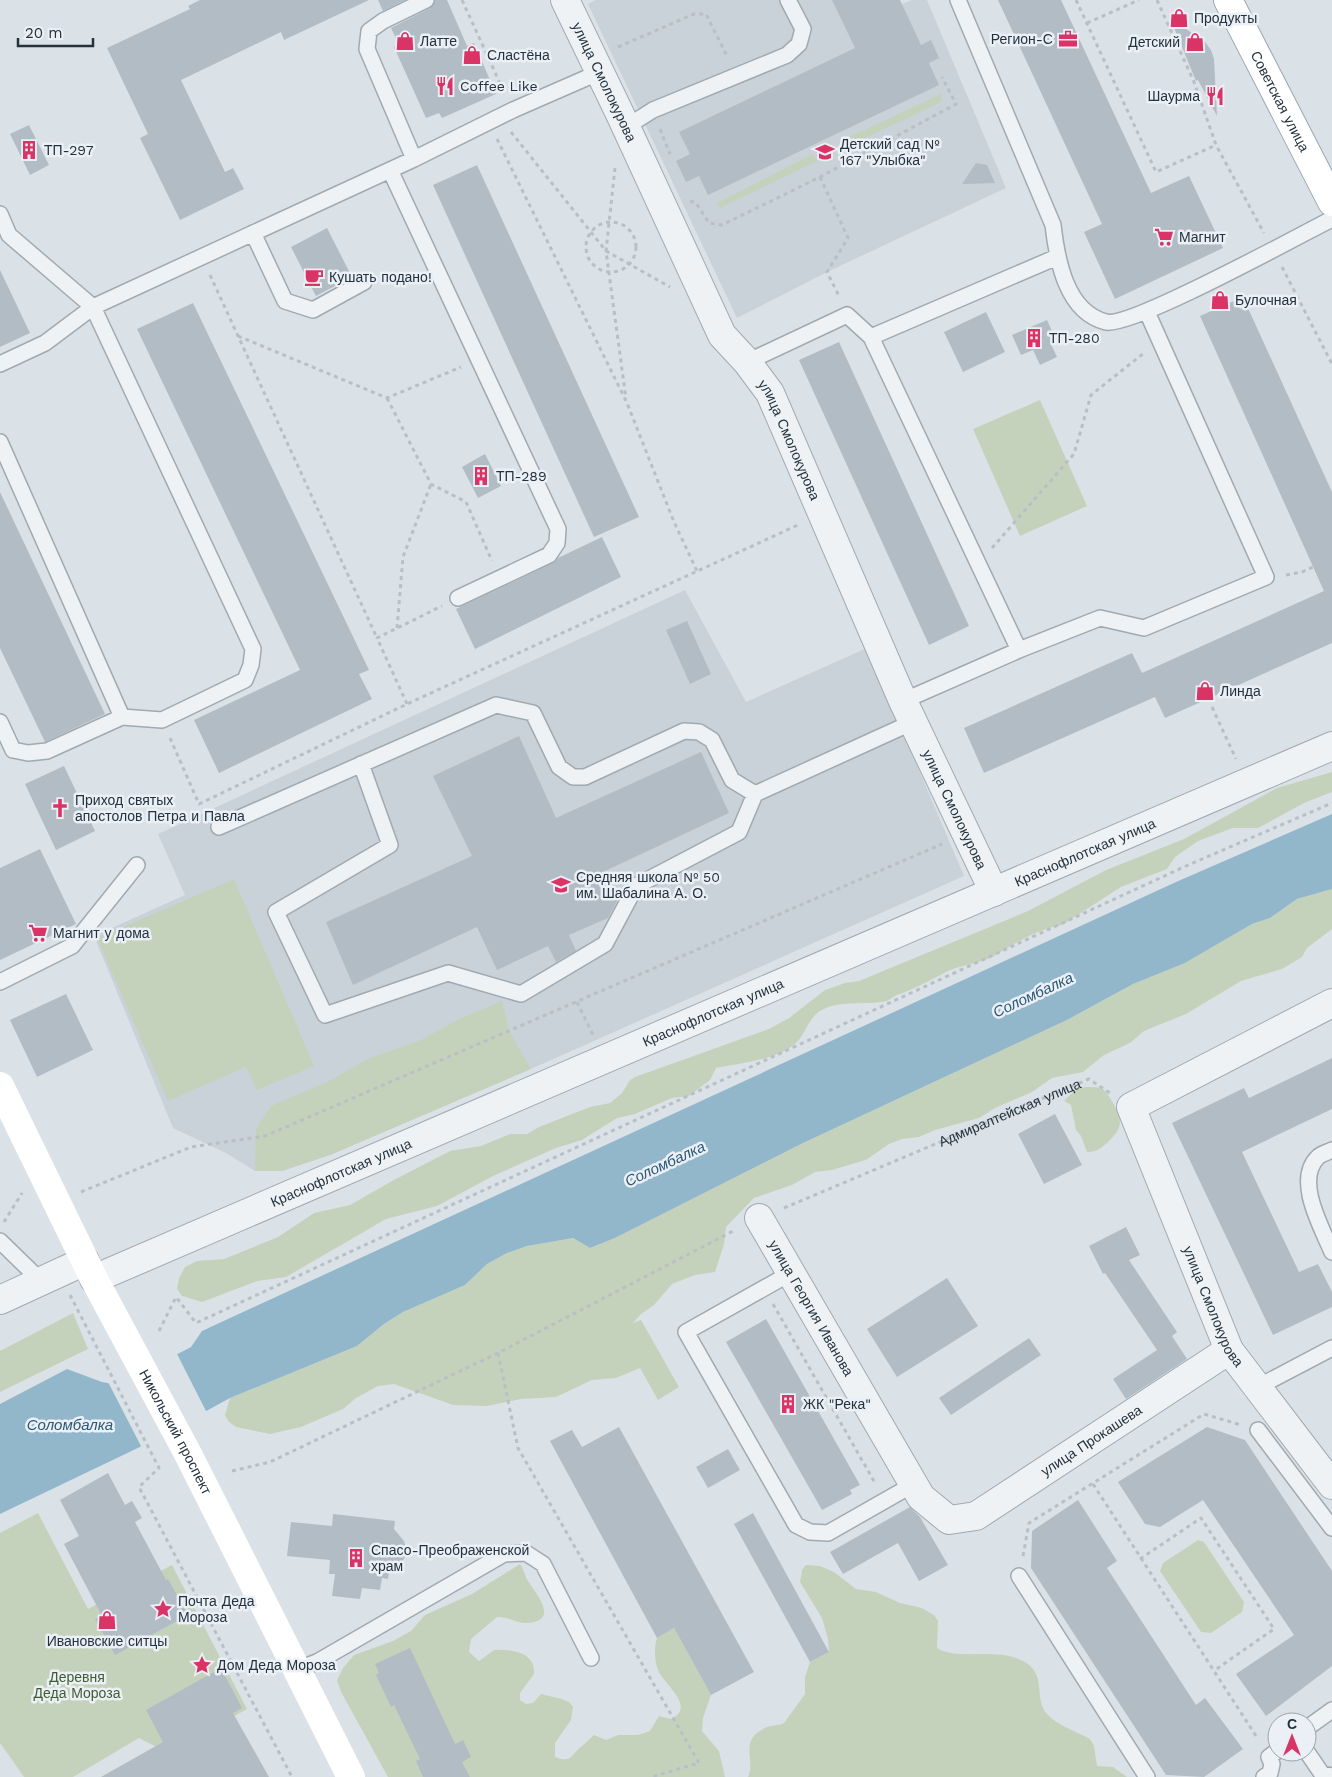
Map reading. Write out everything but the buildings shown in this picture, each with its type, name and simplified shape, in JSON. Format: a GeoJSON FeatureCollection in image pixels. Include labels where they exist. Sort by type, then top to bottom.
{"type":"FeatureCollection","features":[{"type":"Feature","properties":{"kind":"main road","name":"Советская улица"},"geometry":{"type":"LineString","coordinates":[[1228,0],[1332,202]]}},
{"type":"Feature","properties":{"kind":"main road","name":"Никольский проспект"},"geometry":{"type":"LineString","coordinates":[[0,1086],[90,1270],[188,1454],[351,1777]]}},
{"type":"Feature","properties":{"kind":"street","name":"улица Смолокурова"},"geometry":{"type":"LineString","coordinates":[[566,0],[722,335],[747,362],[770,393],[824,513],[908,712],[994,892]]}},
{"type":"Feature","properties":{"kind":"street","name":"Краснофлотская улица"},"geometry":{"type":"LineString","coordinates":[[0,1300],[41,1281],[90,1270],[994,892],[1332,746]]}},
{"type":"Feature","properties":{"kind":"street"},"geometry":{"type":"LineString","coordinates":[[1131,1107],[1332,1003]]}},
{"type":"Feature","properties":{"kind":"street","name":"улица Смолокурова"},"geometry":{"type":"LineString","coordinates":[[1131,1107],[1229,1350],[1256,1388],[1332,1485]]}},
{"type":"Feature","properties":{"kind":"street","name":"улица Георгия Иванова"},"geometry":{"type":"LineString","coordinates":[[759,1218],[922,1497],[949,1520]]}},
{"type":"Feature","properties":{"kind":"street","name":"улица Прокашева"},"geometry":{"type":"LineString","coordinates":[[949,1520],[976,1516],[1229,1350]]}},
{"type":"Feature","properties":{"kind":"lane"},"geometry":{"type":"LineString","coordinates":[[414,159],[367,49],[369,32],[383,21],[426,0]]}},
{"type":"Feature","properties":{"kind":"lane"},"geometry":{"type":"LineString","coordinates":[[626,127],[653,110],[787,56],[799,44],[803,28],[788,0]]}},
{"type":"Feature","properties":{"kind":"lane"},"geometry":{"type":"LineString","coordinates":[[958,0],[1053,225],[1057,257],[1077,304],[1092,317],[1108,322],[1147,312],[1332,219]]}},
{"type":"Feature","properties":{"kind":"lane"},"geometry":{"type":"LineString","coordinates":[[0,364],[45,343],[93,307],[414,159],[500,116],[600,72]]}},
{"type":"Feature","properties":{"kind":"lane"},"geometry":{"type":"LineString","coordinates":[[390,170],[558,529],[557,543],[549,555],[458,598]]}},
{"type":"Feature","properties":{"kind":"lane"},"geometry":{"type":"LineString","coordinates":[[0,214],[5,237],[93,307],[253,649],[251,665],[245,680],[162,720],[122,717],[47,751],[28,754],[13,750],[0,722]]}},
{"type":"Feature","properties":{"kind":"lane"},"geometry":{"type":"LineString","coordinates":[[253,233],[285,301],[312,310],[364,282]]}},
{"type":"Feature","properties":{"kind":"lane"},"geometry":{"type":"LineString","coordinates":[[871,337],[1057,257]]}},
{"type":"Feature","properties":{"kind":"lane"},"geometry":{"type":"LineString","coordinates":[[361,764],[390,845],[276,912],[325,1015],[448,973],[521,994],[605,944],[636,886],[739,832],[755,794],[908,712],[1018,650],[1100,618],[1144,628],[1266,577],[1147,312]]}},
{"type":"Feature","properties":{"kind":"lane"},"geometry":{"type":"LineString","coordinates":[[747,362],[847,315],[871,337],[1018,650]]}},
{"type":"Feature","properties":{"kind":"lane"},"geometry":{"type":"LineString","coordinates":[[0,442],[122,717]]}},
{"type":"Feature","properties":{"kind":"lane"},"geometry":{"type":"LineString","coordinates":[[219,827],[496,705],[533,713],[559,767],[574,778],[585,777],[684,731],[700,732],[712,740],[732,780],[755,794]]}},
{"type":"Feature","properties":{"kind":"lane"},"geometry":{"type":"LineString","coordinates":[[0,982],[72,946],[137,865]]}},
{"type":"Feature","properties":{"kind":"lane"},"geometry":{"type":"LineString","coordinates":[[1332,1150],[1318,1158],[1307,1178],[1311,1203],[1332,1252]]}},
{"type":"Feature","properties":{"kind":"lane"},"geometry":{"type":"LineString","coordinates":[[0,1241],[41,1281]]}},
{"type":"Feature","properties":{"kind":"lane"},"geometry":{"type":"LineString","coordinates":[[791,1273],[686,1332],[796,1525],[810,1532],[828,1533],[914,1484]]}},
{"type":"Feature","properties":{"kind":"lane"},"geometry":{"type":"LineString","coordinates":[[1256,1388],[1332,1348]]}},
{"type":"Feature","properties":{"kind":"lane"},"geometry":{"type":"LineString","coordinates":[[1258,1430],[1332,1528]]}},
{"type":"Feature","properties":{"kind":"lane"},"geometry":{"type":"LineString","coordinates":[[296,1670],[317,1662],[504,1554],[526,1554],[543,1564],[591,1658]]}},
{"type":"Feature","properties":{"kind":"lane"},"geometry":{"type":"LineString","coordinates":[[1019,1576],[1147,1777]]}},
{"type":"Feature","properties":{"kind":"lane"},"geometry":{"type":"LineString","coordinates":[[1317,1721],[1332,1710]]}},
{"type":"Feature","properties":{"kind":"lane"},"geometry":{"type":"LineString","coordinates":[[1264,1777],[1270,1773],[1272,1762]]}},
{"type":"Feature","properties":{"kind":"lane"},"geometry":{"type":"LineString","coordinates":[[1314,1762],[1322,1774],[1332,1776]]}},
{"type":"Feature","properties":{"kind":"path"},"geometry":{"type":"LineString","coordinates":[[462,0],[500,116],[627,403],[674,522],[697,571]]}},
{"type":"Feature","properties":{"kind":"path"},"geometry":{"type":"LineString","coordinates":[[1076,0],[1156,172],[1216,145]]}},
{"type":"Feature","properties":{"kind":"path"},"geometry":{"type":"LineString","coordinates":[[1087,24],[1139,0]]}},
{"type":"Feature","properties":{"kind":"path"},"geometry":{"type":"LineString","coordinates":[[1157,0],[1194,82],[1216,145],[1273,249],[1332,364]]}},
{"type":"Feature","properties":{"kind":"path"},"geometry":{"type":"LineString","coordinates":[[618,47],[694,14],[706,14],[737,76]]}},
{"type":"Feature","properties":{"kind":"path"},"geometry":{"type":"LineString","coordinates":[[688,200],[696,203],[709,223],[722,225],[820,177],[956,104],[942,77]]}},
{"type":"Feature","properties":{"kind":"path"},"geometry":{"type":"LineString","coordinates":[[653,110],[670,155]]}},
{"type":"Feature","properties":{"kind":"path"},"geometry":{"type":"LineString","coordinates":[[500,116],[606,251],[628,266],[708,307]]}},
{"type":"Feature","properties":{"kind":"path"},"geometry":{"type":"LineString","coordinates":[[615,163],[606,251],[627,403]]}},
{"type":"Feature","properties":{"kind":"path"},"geometry":{"type":"LineString","coordinates":[[820,177],[848,238],[827,272],[847,315]]}},
{"type":"Feature","properties":{"kind":"path"},"geometry":{"type":"LineString","coordinates":[[609,222],[624,226],[634,237],[636,253],[628,266],[619,271],[609,273],[599,270],[590,262],[586,252],[586,241],[591,231],[602,223],[609,222]]}},
{"type":"Feature","properties":{"kind":"path"},"geometry":{"type":"LineString","coordinates":[[202,257],[407,704]]}},
{"type":"Feature","properties":{"kind":"path"},"geometry":{"type":"LineString","coordinates":[[238,336],[387,398],[432,484],[466,502],[500,579]]}},
{"type":"Feature","properties":{"kind":"path"},"geometry":{"type":"LineString","coordinates":[[978,564],[1074,454],[1091,395],[1160,340]]}},
{"type":"Feature","properties":{"kind":"path"},"geometry":{"type":"LineString","coordinates":[[387,398],[478,359]]}},
{"type":"Feature","properties":{"kind":"path"},"geometry":{"type":"LineString","coordinates":[[397,628],[403,557],[432,484]]}},
{"type":"Feature","properties":{"kind":"path"},"geometry":{"type":"LineString","coordinates":[[162,720],[199,804],[407,704],[824,513]]}},
{"type":"Feature","properties":{"kind":"path"},"geometry":{"type":"LineString","coordinates":[[1266,577],[1302,572],[1313,567]]}},
{"type":"Feature","properties":{"kind":"path"},"geometry":{"type":"LineString","coordinates":[[377,638],[458,598]]}},
{"type":"Feature","properties":{"kind":"path"},"geometry":{"type":"LineString","coordinates":[[1212,707],[1239,764]]}},
{"type":"Feature","properties":{"kind":"path"},"geometry":{"type":"LineString","coordinates":[[159,1331],[176,1297],[196,1323],[1186,866],[1332,803]]}},
{"type":"Feature","properties":{"kind":"path"},"geometry":{"type":"LineString","coordinates":[[57,1203],[191,1147],[264,1136],[967,833]]}},
{"type":"Feature","properties":{"kind":"path","name":"Адмиралтейская улица"},"geometry":{"type":"LineString","coordinates":[[759,1218],[1089,1079],[1131,1107]]}},
{"type":"Feature","properties":{"kind":"path"},"geometry":{"type":"LineString","coordinates":[[0,1222],[3,1224],[23,1193]]}},
{"type":"Feature","properties":{"kind":"path"},"geometry":{"type":"LineString","coordinates":[[232,1471],[270,1462],[498,1352],[759,1218]]}},
{"type":"Feature","properties":{"kind":"path"},"geometry":{"type":"LineString","coordinates":[[764,1288],[885,1501]]}},
{"type":"Feature","properties":{"kind":"path"},"geometry":{"type":"LineString","coordinates":[[498,1352],[518,1448],[699,1763],[651,1777]]}},
{"type":"Feature","properties":{"kind":"path"},"geometry":{"type":"LineString","coordinates":[[103,1359],[159,1468],[139,1487],[292,1777]]}},
{"type":"Feature","properties":{"kind":"path"},"geometry":{"type":"LineString","coordinates":[[1019,1576],[1029,1523],[1204,1414],[1258,1430]]}},
{"type":"Feature","properties":{"kind":"path"},"geometry":{"type":"LineString","coordinates":[[1093,1484],[1140,1559],[1267,1745]]}},
{"type":"Feature","properties":{"kind":"path"},"geometry":{"type":"LineString","coordinates":[[1140,1559],[1200,1518],[1274,1629],[1215,1670]]}},
{"type":"Feature","properties":{"kind":"shaded area","name":"Детский сад № 167 \"Улыбка\""},"geometry":{"type":"Polygon","coordinates":[[[596,0],[897,0],[899,5],[912,0],[927,0],[1006,188],[827,272],[737,318],[588,4],[596,0]]]}},
{"type":"Feature","properties":{"kind":"shaded area","name":"Средняя школа № 50 им. Шабалина А. О."},"geometry":{"type":"Polygon","coordinates":[[[685,590],[746,702],[867,648],[964,876],[531,1069],[330,1155],[282,1171],[255,1171],[226,1153],[173,1128],[94,936],[185,895],[158,834],[685,590]]]}},
{"type":"Feature","properties":{"kind":"green space"},"geometry":{"type":"Polygon","coordinates":[[[941,94],[941,102],[844,148],[841,141],[941,94]]]}},
{"type":"Feature","properties":{"kind":"green space"},"geometry":{"type":"Polygon","coordinates":[[[813,154],[817,161],[720,208],[717,203],[813,154]]]}},
{"type":"Feature","properties":{"kind":"green space"},"geometry":{"type":"Polygon","coordinates":[[[1040,400],[1087,506],[1020,536],[973,429],[1040,400]]]}},
{"type":"Feature","properties":{"kind":"green space"},"geometry":{"type":"Polygon","coordinates":[[[1332,772],[1332,792],[1304,803],[1258,828],[1233,828],[1198,841],[1175,857],[1167,869],[1121,887],[1062,925],[1035,933],[988,959],[950,970],[887,1001],[828,1007],[816,1014],[798,1041],[781,1053],[759,1060],[716,1068],[710,1080],[689,1096],[672,1098],[635,1114],[617,1118],[582,1140],[556,1148],[493,1176],[437,1206],[386,1219],[286,1277],[257,1281],[202,1302],[182,1296],[177,1289],[179,1278],[185,1267],[197,1261],[224,1259],[278,1237],[314,1213],[350,1205],[450,1151],[481,1146],[510,1134],[527,1134],[539,1127],[590,1107],[610,1103],[622,1093],[630,1080],[635,1077],[769,1029],[789,1018],[825,990],[845,983],[859,981],[1028,911],[1106,870],[1184,839],[1277,788],[1332,772]]]}},
{"type":"Feature","properties":{"kind":"green space"},"geometry":{"type":"Polygon","coordinates":[[[234,879],[314,1066],[257,1090],[246,1067],[168,1101],[97,938],[234,879]]]}},
{"type":"Feature","properties":{"kind":"green space"},"geometry":{"type":"Polygon","coordinates":[[[1332,889],[1332,929],[1307,948],[1302,957],[1282,969],[1241,981],[1186,1014],[1144,1031],[1130,1043],[1104,1055],[1083,1072],[1052,1078],[1032,1092],[995,1108],[979,1118],[935,1130],[919,1137],[902,1139],[889,1144],[866,1160],[832,1170],[815,1172],[792,1185],[754,1198],[726,1227],[724,1244],[715,1272],[695,1275],[672,1284],[654,1305],[641,1314],[633,1323],[641,1320],[679,1387],[658,1400],[640,1368],[616,1378],[592,1380],[556,1397],[521,1399],[487,1406],[453,1405],[394,1384],[378,1386],[356,1398],[343,1409],[301,1427],[270,1434],[236,1427],[229,1422],[225,1415],[230,1398],[357,1346],[384,1324],[403,1312],[465,1285],[487,1264],[507,1253],[527,1246],[573,1238],[590,1248],[615,1238],[801,1144],[1067,1020],[1133,984],[1185,963],[1252,924],[1270,918],[1297,899],[1332,889]]]}},
{"type":"Feature","properties":{"kind":"green space"},"geometry":{"type":"Polygon","coordinates":[[[502,1001],[509,1031],[531,1069],[330,1155],[282,1171],[255,1171],[256,1129],[271,1106],[327,1082],[370,1058],[421,1040],[461,1018],[502,1001]]]}},
{"type":"Feature","properties":{"kind":"green space"},"geometry":{"type":"Polygon","coordinates":[[[1085,1087],[1101,1088],[1105,1091],[1117,1110],[1120,1120],[1116,1134],[1100,1148],[1090,1152],[1087,1152],[1081,1136],[1076,1130],[1071,1105],[1064,1101],[1076,1089],[1085,1087]]]}},
{"type":"Feature","properties":{"kind":"green space"},"geometry":{"type":"Polygon","coordinates":[[[73,1313],[88,1349],[0,1392],[0,1351],[73,1313]]]}},
{"type":"Feature","properties":{"kind":"green space","name":"Деревня Деда Мороза"},"geometry":{"type":"Polygon","coordinates":[[[38,1513],[88,1609],[172,1565],[247,1709],[168,1753],[139,1738],[73,1777],[24,1777],[0,1743],[0,1533],[38,1513]]]}},
{"type":"Feature","properties":{"kind":"green space"},"geometry":{"type":"Polygon","coordinates":[[[1198,1540],[1204,1542],[1244,1602],[1242,1612],[1211,1633],[1201,1632],[1160,1571],[1163,1563],[1198,1540]]]}},
{"type":"Feature","properties":{"kind":"green space"},"geometry":{"type":"Polygon","coordinates":[[[520,1564],[540,1599],[544,1612],[543,1617],[538,1621],[528,1623],[497,1617],[471,1639],[469,1652],[479,1661],[494,1650],[515,1651],[527,1656],[534,1667],[534,1674],[520,1693],[520,1700],[526,1704],[533,1703],[541,1694],[569,1702],[573,1707],[571,1720],[555,1743],[555,1757],[568,1759],[594,1735],[606,1740],[618,1735],[638,1735],[650,1731],[659,1716],[671,1719],[678,1714],[681,1709],[680,1703],[659,1672],[655,1655],[657,1638],[674,1628],[711,1695],[703,1718],[702,1731],[719,1751],[725,1777],[388,1777],[341,1692],[337,1680],[343,1668],[354,1655],[393,1641],[411,1631],[425,1615],[472,1594],[520,1564]]]}},
{"type":"Feature","properties":{"kind":"green space"},"geometry":{"type":"Polygon","coordinates":[[[806,1565],[820,1566],[834,1572],[856,1589],[876,1592],[900,1603],[922,1608],[934,1615],[938,1621],[937,1648],[945,1652],[1002,1655],[1013,1657],[1031,1666],[1038,1679],[1041,1701],[1047,1714],[1062,1725],[1090,1739],[1094,1746],[1097,1766],[1113,1767],[1127,1777],[748,1777],[750,1770],[749,1751],[752,1739],[757,1733],[769,1726],[784,1723],[805,1694],[805,1677],[810,1662],[829,1652],[828,1639],[822,1618],[800,1582],[802,1570],[806,1565]]]}},
{"type":"Feature","properties":{"kind":"water","name":"Соломбалка"},"geometry":{"type":"Polygon","coordinates":[[[1332,814],[1332,889],[1297,899],[1270,918],[1252,924],[1185,963],[1133,984],[1067,1020],[801,1144],[615,1238],[590,1248],[573,1238],[527,1246],[507,1253],[487,1264],[465,1285],[403,1312],[384,1324],[357,1346],[230,1398],[142,1446],[0,1514],[0,1404],[67,1369],[102,1382],[118,1385],[191,1347],[202,1331],[1176,882],[1332,814]]]}},
{"type":"Feature","properties":{"kind":"pier"},"geometry":{"type":"Polygon","coordinates":[[[176,1352],[207,1413],[142,1448],[107,1380],[117,1382],[176,1352]]]}},
{"type":"Feature","properties":{"kind":"place","name":"Продукты"},"geometry":{"type":"Point","coordinates":[1179,18]}},
{"type":"Feature","properties":{"kind":"place","name":"Регион-С"},"geometry":{"type":"Point","coordinates":[1068,39]}},
{"type":"Feature","properties":{"kind":"place","name":"Латте"},"geometry":{"type":"Point","coordinates":[405,41]}},
{"type":"Feature","properties":{"kind":"place","name":"Детский"},"geometry":{"type":"Point","coordinates":[1195,42]}},
{"type":"Feature","properties":{"kind":"place","name":"Сластёна"},"geometry":{"type":"Point","coordinates":[472,55]}},
{"type":"Feature","properties":{"kind":"place","name":"Coffee Like"},"geometry":{"type":"Point","coordinates":[445,86]}},
{"type":"Feature","properties":{"kind":"place","name":"Шаурма"},"geometry":{"type":"Point","coordinates":[1215,96]}},
{"type":"Feature","properties":{"kind":"place","name":"ТП-297"},"geometry":{"type":"Point","coordinates":[29,150]}},
{"type":"Feature","properties":{"kind":"place","name":"Детский сад № 167 \"Улыбка\""},"geometry":{"type":"Point","coordinates":[825,152]}},
{"type":"Feature","properties":{"kind":"place","name":"Магнит"},"geometry":{"type":"Point","coordinates":[1164,237]}},
{"type":"Feature","properties":{"kind":"place","name":"Кушать подано!"},"geometry":{"type":"Point","coordinates":[314,277]}},
{"type":"Feature","properties":{"kind":"place","name":"Булочная"},"geometry":{"type":"Point","coordinates":[1220,300]}},
{"type":"Feature","properties":{"kind":"place","name":"ТП-280"},"geometry":{"type":"Point","coordinates":[1034,338]}},
{"type":"Feature","properties":{"kind":"place","name":"ТП-289"},"geometry":{"type":"Point","coordinates":[481,476]}},
{"type":"Feature","properties":{"kind":"place","name":"Линда"},"geometry":{"type":"Point","coordinates":[1205,691]}},
{"type":"Feature","properties":{"kind":"place","name":"Приход святых апостолов Петра и Павла"},"geometry":{"type":"Point","coordinates":[60,808]}},
{"type":"Feature","properties":{"kind":"place","name":"Средняя школа № 50 им. Шабалина А. О."},"geometry":{"type":"Point","coordinates":[561,885]}},
{"type":"Feature","properties":{"kind":"place","name":"Магнит у дома"},"geometry":{"type":"Point","coordinates":[38,933]}},
{"type":"Feature","properties":{"kind":"place","name":"ЖК \"Река\""},"geometry":{"type":"Point","coordinates":[788,1404]}},
{"type":"Feature","properties":{"kind":"place","name":"Спасо-Преображенской храм"},"geometry":{"type":"Point","coordinates":[356,1558]}},
{"type":"Feature","properties":{"kind":"place","name":"Почта Деда Мороза"},"geometry":{"type":"Point","coordinates":[163,1609]}},
{"type":"Feature","properties":{"kind":"place","name":"Ивановские ситцы"},"geometry":{"type":"Point","coordinates":[107,1620]}},
{"type":"Feature","properties":{"kind":"place","name":"Дом Деда Мороза"},"geometry":{"type":"Point","coordinates":[202,1665]}}]}
